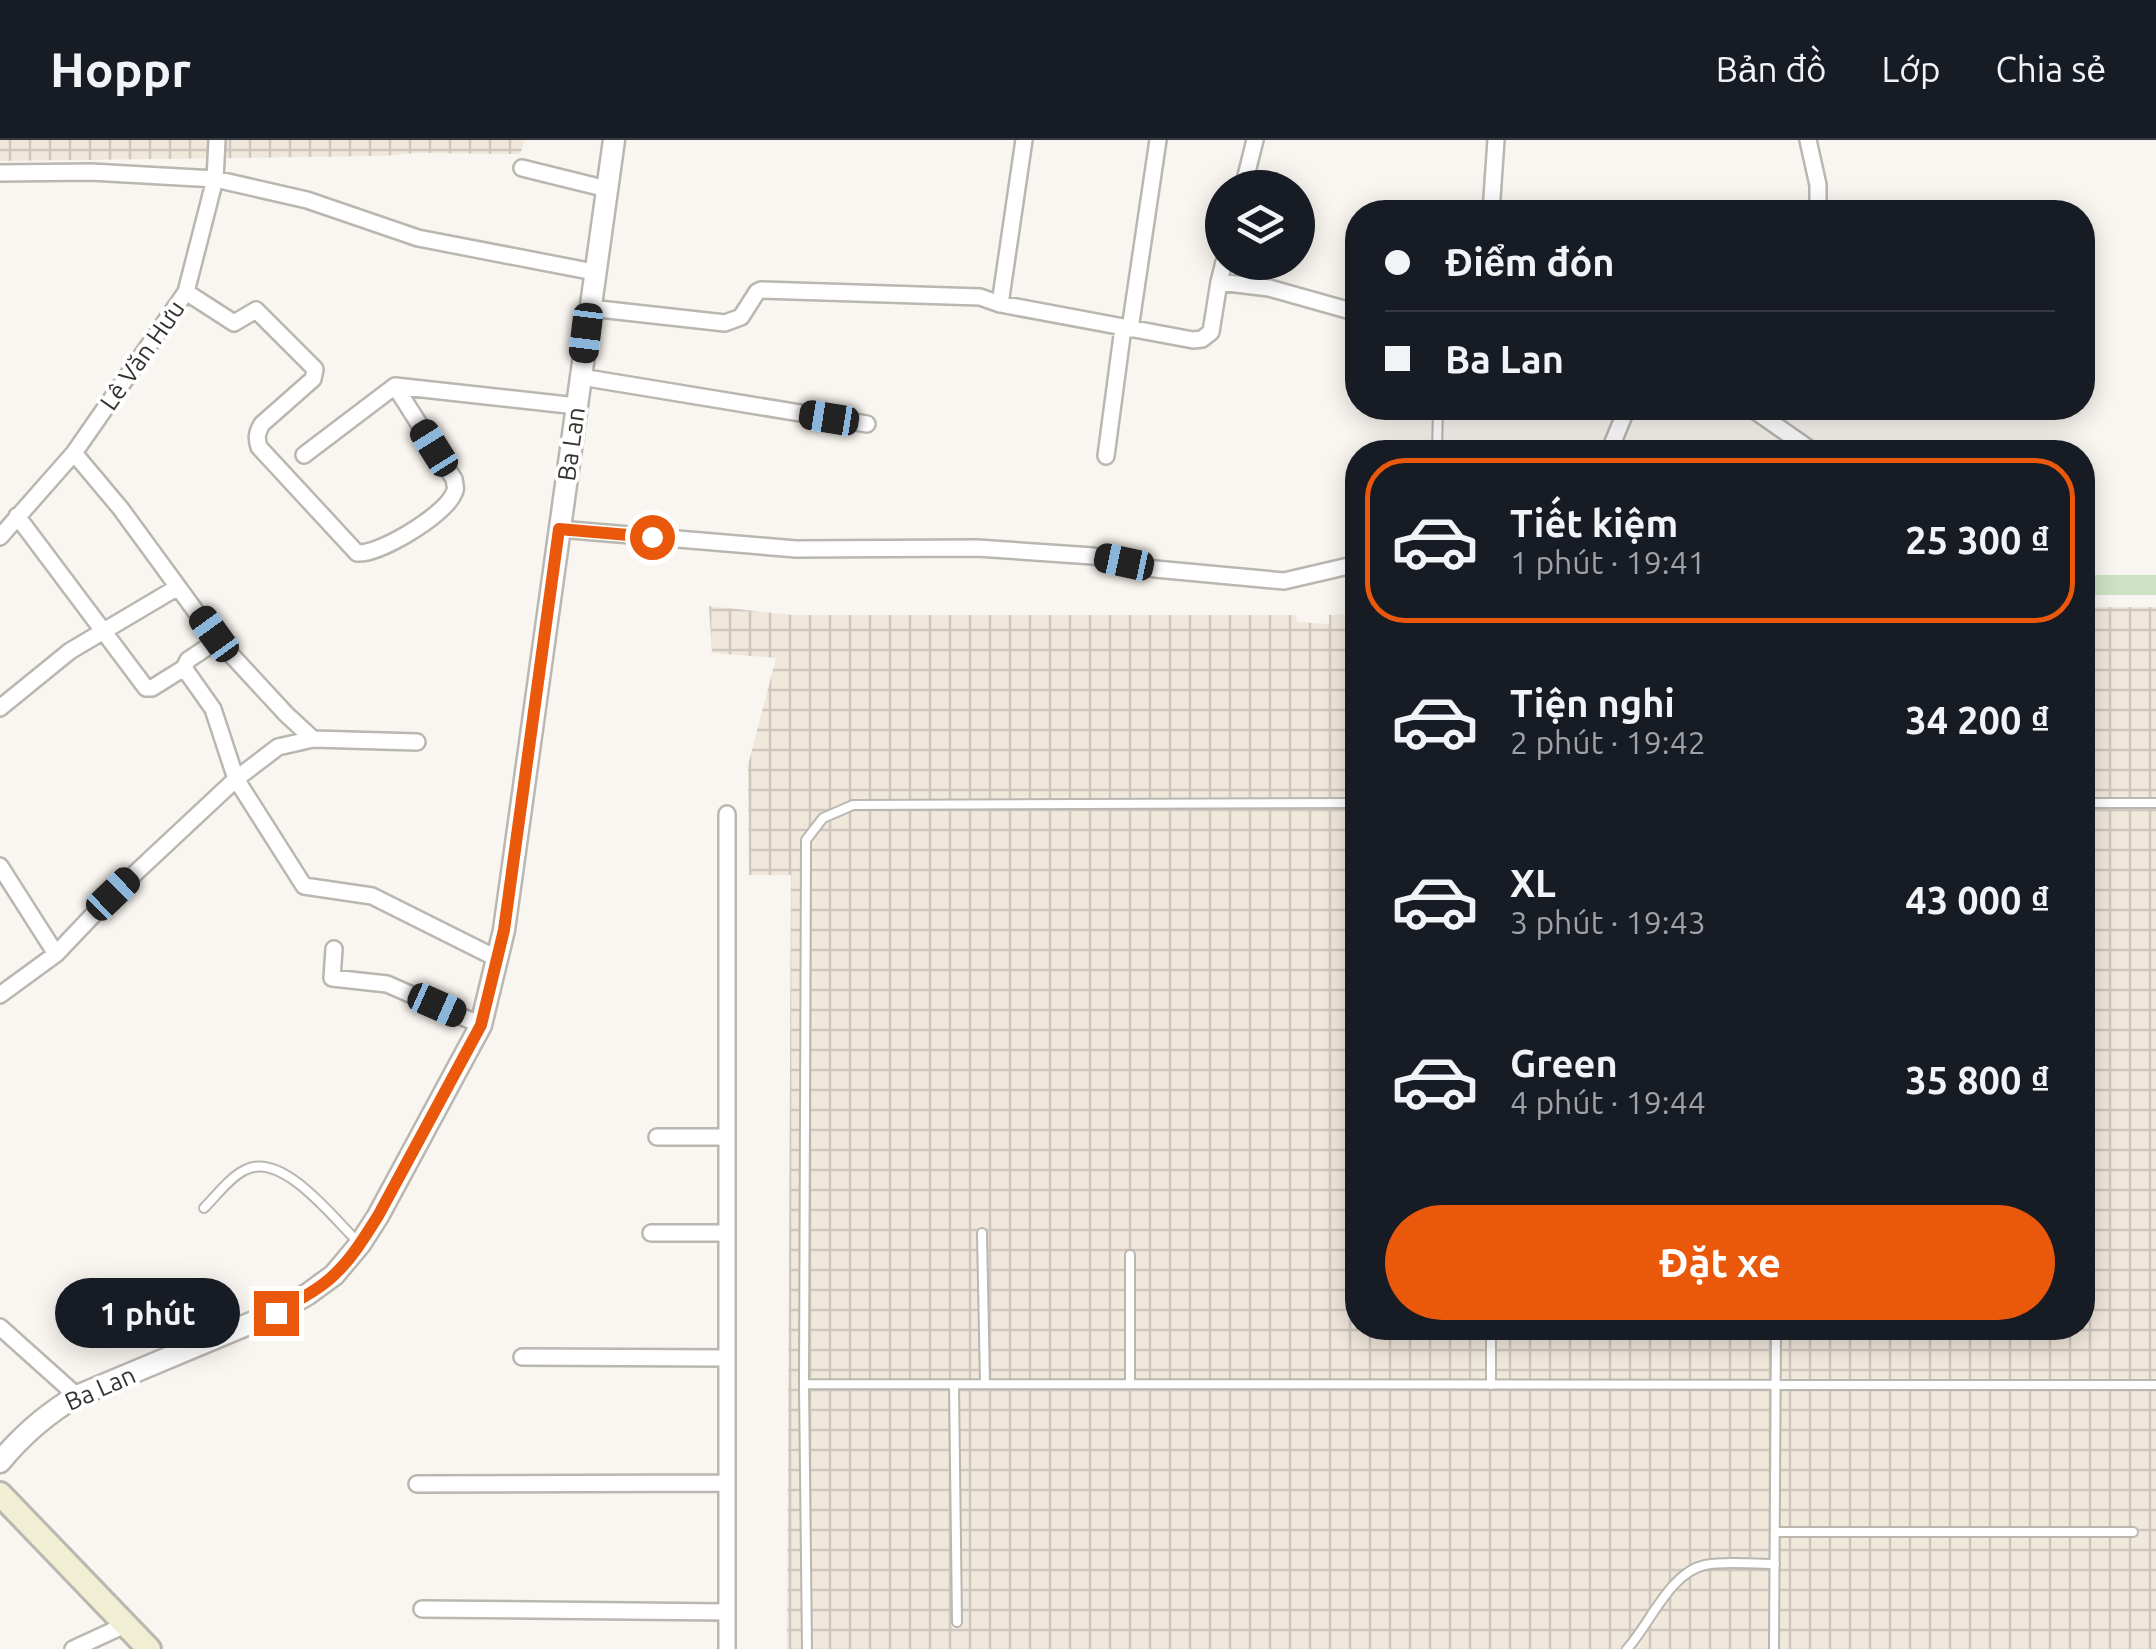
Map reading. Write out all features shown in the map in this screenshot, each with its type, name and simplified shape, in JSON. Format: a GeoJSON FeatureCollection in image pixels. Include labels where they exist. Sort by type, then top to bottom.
{"type":"FeatureCollection","features":[{"type":"Feature","properties":{"kind":"main road"},"geometry":{"type":"LineString","coordinates":[[0,1494],[148,1649]]}},
{"type":"Feature","properties":{"kind":"street","name":"Lê Văn Hưu"},"geometry":{"type":"LineString","coordinates":[[0,537],[74,453],[186,292],[215,178],[216,140]]}},
{"type":"Feature","properties":{"kind":"street","name":"Ba Lan"},"geometry":{"type":"LineString","coordinates":[[0,1462],[24,1432],[77,1396],[276,1313],[334,1275],[378,1216],[481,1025],[504,930],[614,140]]}},
{"type":"Feature","properties":{"kind":"street"},"geometry":{"type":"LineString","coordinates":[[1000,304],[1024,140]]}},
{"type":"Feature","properties":{"kind":"street"},"geometry":{"type":"LineString","coordinates":[[1106,456],[1158,140]]}},
{"type":"Feature","properties":{"kind":"street"},"geometry":{"type":"LineString","coordinates":[[1248,170],[1255,140]]}},
{"type":"Feature","properties":{"kind":"street"},"geometry":{"type":"LineString","coordinates":[[1492,200],[1496,140]]}},
{"type":"Feature","properties":{"kind":"street"},"geometry":{"type":"LineString","coordinates":[[1808,140],[1818,200]]}},
{"type":"Feature","properties":{"kind":"street"},"geometry":{"type":"LineString","coordinates":[[522,168],[607,189]]}},
{"type":"Feature","properties":{"kind":"street"},"geometry":{"type":"LineString","coordinates":[[0,173],[91,172],[215,178],[307,200],[418,238],[594,272]]}},
{"type":"Feature","properties":{"kind":"street"},"geometry":{"type":"LineString","coordinates":[[590,308],[725,323],[741,317],[760,290],[980,298],[1194,340],[1211,332],[1219,282],[1269,288],[1345,309]]}},
{"type":"Feature","properties":{"kind":"street"},"geometry":{"type":"LineString","coordinates":[[186,292],[234,323],[256,310],[314,368],[313,380],[262,424],[258,447],[357,552],[369,553],[422,525],[455,491],[454,480],[394,386]]}},
{"type":"Feature","properties":{"kind":"street"},"geometry":{"type":"LineString","coordinates":[[581,377],[867,424]]}},
{"type":"Feature","properties":{"kind":"street"},"geometry":{"type":"LineString","coordinates":[[304,455],[394,386],[577,406]]}},
{"type":"Feature","properties":{"kind":"street"},"geometry":{"type":"LineString","coordinates":[[1768,420],[1797,440]]}},
{"type":"Feature","properties":{"kind":"street"},"geometry":{"type":"LineString","coordinates":[[74,453],[121,509],[218,640],[313,739]]}},
{"type":"Feature","properties":{"kind":"street"},"geometry":{"type":"LineString","coordinates":[[18,516],[146,688],[184,668],[188,660],[218,640]]}},
{"type":"Feature","properties":{"kind":"street"},"geometry":{"type":"LineString","coordinates":[[559,529],[796,549],[977,548],[1093,556],[1154,568],[1284,582],[1345,567]]}},
{"type":"Feature","properties":{"kind":"street"},"geometry":{"type":"LineString","coordinates":[[0,708],[70,650],[178,587]]}},
{"type":"Feature","properties":{"kind":"street"},"geometry":{"type":"LineString","coordinates":[[184,668],[213,709],[236,779],[304,886],[372,896],[498,958]]}},
{"type":"Feature","properties":{"kind":"street"},"geometry":{"type":"LineString","coordinates":[[0,995],[56,954],[113,894],[236,779],[278,747],[313,739],[416,742]]}},
{"type":"Feature","properties":{"kind":"street"},"geometry":{"type":"LineString","coordinates":[[726,814],[727,1649]]}},
{"type":"Feature","properties":{"kind":"street"},"geometry":{"type":"LineString","coordinates":[[0,866],[56,954]]}},
{"type":"Feature","properties":{"kind":"street"},"geometry":{"type":"LineString","coordinates":[[334,949],[332,978],[387,984],[481,1025]]}},
{"type":"Feature","properties":{"kind":"street"},"geometry":{"type":"LineString","coordinates":[[657,1137],[727,1137]]}},
{"type":"Feature","properties":{"kind":"street"},"geometry":{"type":"LineString","coordinates":[[651,1233],[727,1233]]}},
{"type":"Feature","properties":{"kind":"street"},"geometry":{"type":"LineString","coordinates":[[0,1326],[77,1396]]}},
{"type":"Feature","properties":{"kind":"street"},"geometry":{"type":"LineString","coordinates":[[522,1357],[727,1358]]}},
{"type":"Feature","properties":{"kind":"street"},"geometry":{"type":"LineString","coordinates":[[416,1484],[727,1483]]}},
{"type":"Feature","properties":{"kind":"street"},"geometry":{"type":"LineString","coordinates":[[422,1609],[727,1612]]}},
{"type":"Feature","properties":{"kind":"street"},"geometry":{"type":"LineString","coordinates":[[73,1649],[126,1626]]}},
{"type":"Feature","properties":{"kind":"lane"},"geometry":{"type":"LineString","coordinates":[[807,1649],[806,840],[823,818],[853,805],[1345,803]]}},
{"type":"Feature","properties":{"kind":"lane"},"geometry":{"type":"LineString","coordinates":[[2095,803],[2156,803]]}},
{"type":"Feature","properties":{"kind":"lane"},"geometry":{"type":"LineString","coordinates":[[204,1208],[242,1170],[271,1166],[296,1180],[360,1244]]}},
{"type":"Feature","properties":{"kind":"lane"},"geometry":{"type":"LineString","coordinates":[[982,1233],[985,1384]]}},
{"type":"Feature","properties":{"kind":"lane"},"geometry":{"type":"LineString","coordinates":[[1130,1255],[1130,1384]]}},
{"type":"Feature","properties":{"kind":"lane"},"geometry":{"type":"LineString","coordinates":[[1491,1340],[1491,1385]]}},
{"type":"Feature","properties":{"kind":"lane"},"geometry":{"type":"LineString","coordinates":[[1774,1649],[1776,1340]]}},
{"type":"Feature","properties":{"kind":"lane"},"geometry":{"type":"LineString","coordinates":[[804,1384],[2156,1386]]}},
{"type":"Feature","properties":{"kind":"lane"},"geometry":{"type":"LineString","coordinates":[[954,1384],[957,1622]]}},
{"type":"Feature","properties":{"kind":"lane"},"geometry":{"type":"LineString","coordinates":[[1776,1532],[2133,1532]]}},
{"type":"Feature","properties":{"kind":"lane"},"geometry":{"type":"LineString","coordinates":[[1627,1649],[1670,1588],[1687,1572],[1704,1564],[1775,1564]]}},
{"type":"Feature","properties":{"kind":"shaded area"},"geometry":{"type":"Polygon","coordinates":[[[0,140],[525,140],[520,154],[0,161],[0,140]]]}},
{"type":"Feature","properties":{"kind":"shaded area"},"geometry":{"type":"Polygon","coordinates":[[[709,606],[793,615],[1296,615],[1297,622],[1329,624],[1329,615],[1345,614],[1345,1340],[2095,1340],[2095,607],[2156,607],[2156,1649],[787,1649],[791,875],[749,875],[748,765],[776,658],[712,653],[709,606]]]}},
{"type":"Feature","properties":{"kind":"waterway"},"geometry":{"type":"LineString","coordinates":[[2095,585],[2156,585]]}},
{"type":"Feature","properties":{"kind":"route"},"geometry":{"type":"LineString","coordinates":[[276,1313],[334,1275],[360,1244],[481,1025],[504,930],[559,529],[652,537]]}}]}
